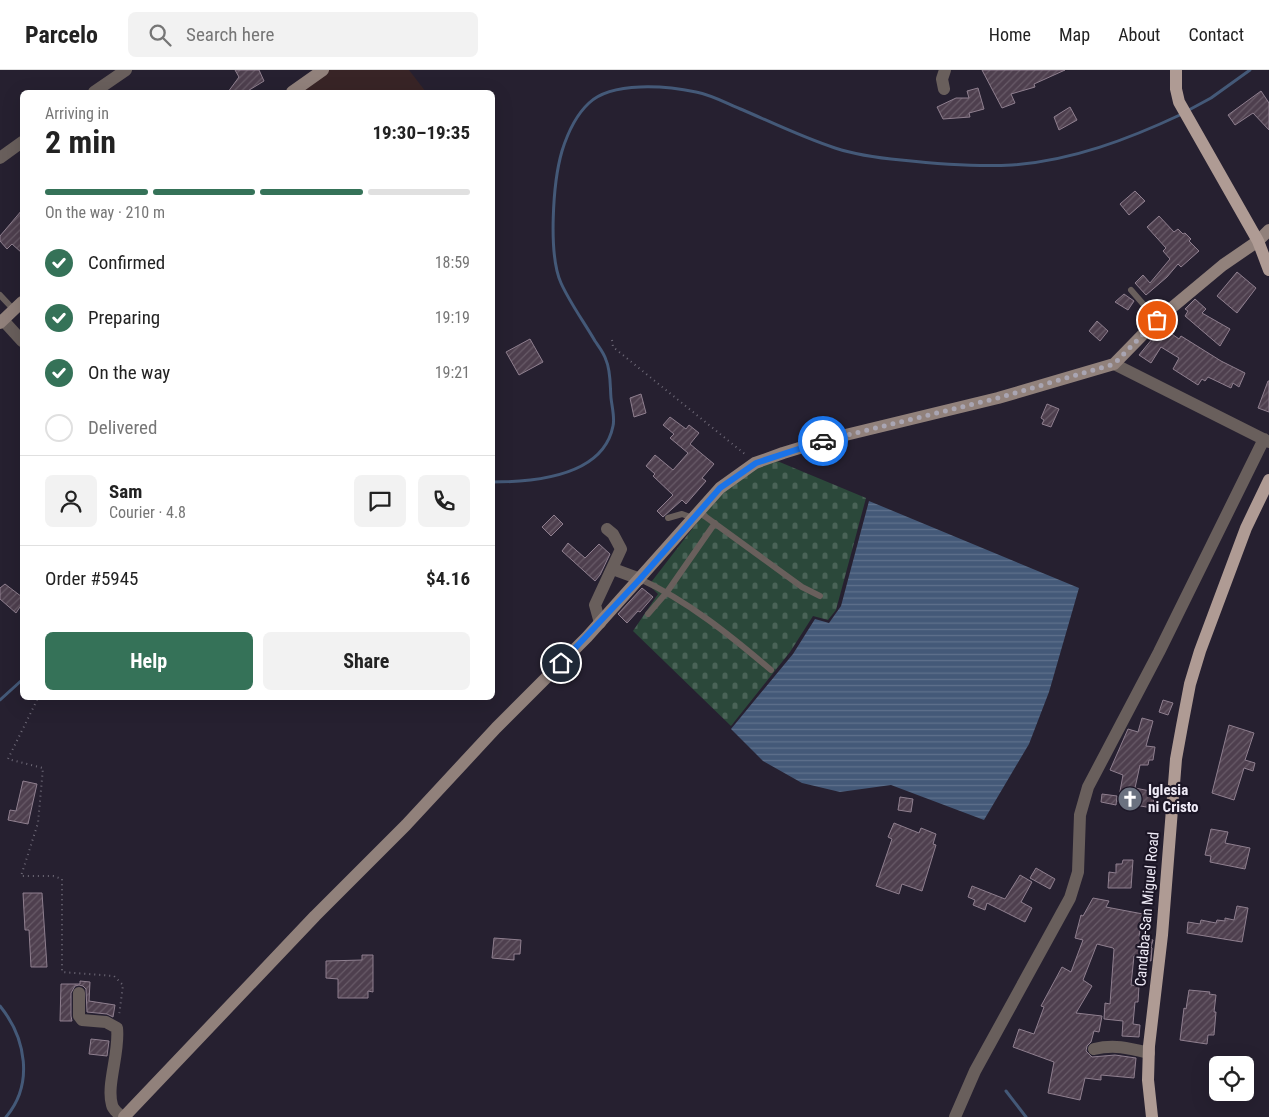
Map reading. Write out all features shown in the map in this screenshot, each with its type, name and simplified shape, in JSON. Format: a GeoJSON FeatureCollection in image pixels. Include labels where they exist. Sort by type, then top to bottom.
{"type":"FeatureCollection","features":[{"type":"Feature","properties":{"kind":"main road"},"geometry":{"type":"LineString","coordinates":[[1176,70],[1176,89],[1179,102],[1258,241],[1269,270]]}},
{"type":"Feature","properties":{"kind":"main road","name":"Candaba-San Miguel Road"},"geometry":{"type":"LineString","coordinates":[[1152,1117],[1148,1080],[1149,1053],[1162,935],[1176,759],[1190,684],[1212,618],[1246,528],[1269,480]]}},
{"type":"Feature","properties":{"kind":"street"},"geometry":{"type":"LineString","coordinates":[[97,90],[126,70]]}},
{"type":"Feature","properties":{"kind":"street"},"geometry":{"type":"LineString","coordinates":[[295,90],[323,70]]}},
{"type":"Feature","properties":{"kind":"street"},"geometry":{"type":"LineString","coordinates":[[944,89],[942,79],[945,70]]}},
{"type":"Feature","properties":{"kind":"street"},"geometry":{"type":"LineString","coordinates":[[0,158],[20,143]]}},
{"type":"Feature","properties":{"kind":"street"},"geometry":{"type":"LineString","coordinates":[[79,993],[79,1016],[82,1020],[106,1022],[117,1028],[118,1043],[111,1100],[114,1110],[123,1117],[600,622],[720,488],[756,463],[830,438],[998,398],[1114,364],[1157,320],[1223,265],[1258,241],[1269,230]]}},
{"type":"Feature","properties":{"kind":"street"},"geometry":{"type":"LineString","coordinates":[[18,306],[2,321],[20,339]]}},
{"type":"Feature","properties":{"kind":"street"},"geometry":{"type":"LineString","coordinates":[[955,1117],[975,1071],[1070,898],[1078,872],[1080,815],[1088,787],[1267,440],[1114,364]]}},
{"type":"Feature","properties":{"kind":"street"},"geometry":{"type":"LineString","coordinates":[[600,622],[595,605],[621,549],[613,534],[606,530]]}},
{"type":"Feature","properties":{"kind":"street"},"geometry":{"type":"LineString","coordinates":[[613,569],[640,579]]}},
{"type":"Feature","properties":{"kind":"street"},"geometry":{"type":"LineString","coordinates":[[1094,1049],[1107,1046],[1124,1047],[1149,1053]]}},
{"type":"Feature","properties":{"kind":"lane"},"geometry":{"type":"LineString","coordinates":[[1131,290],[1157,320]]}},
{"type":"Feature","properties":{"kind":"lane"},"geometry":{"type":"LineString","coordinates":[[0,295],[18,306]]}},
{"type":"Feature","properties":{"kind":"lane"},"geometry":{"type":"LineString","coordinates":[[668,518],[682,514],[696,515],[715,523],[802,587],[820,596]]}},
{"type":"Feature","properties":{"kind":"lane"},"geometry":{"type":"LineString","coordinates":[[648,614],[667,592],[715,523]]}},
{"type":"Feature","properties":{"kind":"lane"},"geometry":{"type":"LineString","coordinates":[[640,579],[667,592],[771,670]]}},
{"type":"Feature","properties":{"kind":"path"},"geometry":{"type":"LineString","coordinates":[[612,340],[613,346],[756,463]]}},
{"type":"Feature","properties":{"kind":"path"},"geometry":{"type":"LineString","coordinates":[[37,700],[8,759],[43,768],[38,823],[21,876],[53,876],[62,879],[62,972],[114,976],[122,985],[117,1028]]}},
{"type":"Feature","properties":{"kind":"shaded area"},"geometry":{"type":"Polygon","coordinates":[[[329,70],[409,70],[424,90],[301,90],[329,70]]]}},
{"type":"Feature","properties":{"kind":"green space"},"geometry":{"type":"Polygon","coordinates":[[[770,458],[866,498],[836,610],[828,620],[813,616],[790,652],[731,726],[633,631],[658,594],[649,585],[709,507],[727,487],[770,458]]]}},
{"type":"Feature","properties":{"kind":"water"},"geometry":{"type":"Polygon","coordinates":[[[869,501],[1079,588],[1049,692],[1029,744],[984,820],[891,785],[840,792],[802,783],[763,761],[731,729],[793,654],[815,619],[829,623],[841,606],[869,501]]]}},
{"type":"Feature","properties":{"kind":"building"},"geometry":{"type":"Polygon","coordinates":[[[235,70],[259,70],[264,81],[249,90],[229,90],[239,77],[235,70]]]}},
{"type":"Feature","properties":{"kind":"building"},"geometry":{"type":"Polygon","coordinates":[[[982,70],[1065,70],[1034,84],[1035,87],[1011,94],[1015,103],[1002,108],[982,70]]]}},
{"type":"Feature","properties":{"kind":"building"},"geometry":{"type":"Polygon","coordinates":[[[978,88],[984,109],[969,113],[970,117],[943,119],[937,107],[956,98],[969,98],[967,91],[978,88]]]}},
{"type":"Feature","properties":{"kind":"building"},"geometry":{"type":"Polygon","coordinates":[[[1261,91],[1269,103],[1269,130],[1253,113],[1235,125],[1228,115],[1261,91]]]}},
{"type":"Feature","properties":{"kind":"building"},"geometry":{"type":"Polygon","coordinates":[[[1070,107],[1077,120],[1059,130],[1054,117],[1070,107]]]}},
{"type":"Feature","properties":{"kind":"building"},"geometry":{"type":"Polygon","coordinates":[[[1135,191],[1145,201],[1129,215],[1120,204],[1135,191]]]}},
{"type":"Feature","properties":{"kind":"building"},"geometry":{"type":"Polygon","coordinates":[[[20,212],[20,251],[12,244],[7,249],[0,241],[0,236],[20,212]]]}},
{"type":"Feature","properties":{"kind":"building"},"geometry":{"type":"Polygon","coordinates":[[[1159,216],[1174,232],[1178,229],[1183,234],[1185,233],[1191,239],[1189,241],[1199,251],[1181,267],[1178,264],[1167,277],[1146,295],[1135,283],[1143,275],[1150,283],[1170,259],[1163,251],[1166,248],[1147,227],[1159,216]]]}},
{"type":"Feature","properties":{"kind":"building"},"geometry":{"type":"Polygon","coordinates":[[[1237,272],[1256,288],[1237,313],[1217,296],[1237,272]]]}},
{"type":"Feature","properties":{"kind":"building"},"geometry":{"type":"Polygon","coordinates":[[[1124,294],[1134,301],[1128,310],[1115,302],[1124,294]]]}},
{"type":"Feature","properties":{"kind":"building"},"geometry":{"type":"Polygon","coordinates":[[[1195,299],[1206,309],[1202,313],[1230,329],[1220,346],[1185,316],[1188,311],[1185,309],[1195,299]]]}},
{"type":"Feature","properties":{"kind":"building"},"geometry":{"type":"Polygon","coordinates":[[[1097,321],[1108,331],[1100,341],[1089,331],[1097,321]]]}},
{"type":"Feature","properties":{"kind":"building"},"geometry":{"type":"Polygon","coordinates":[[[1162,327],[1179,339],[1181,336],[1221,361],[1245,373],[1239,387],[1233,383],[1231,388],[1208,377],[1205,381],[1202,379],[1198,385],[1173,369],[1179,358],[1161,347],[1151,363],[1139,355],[1162,327]]]}},
{"type":"Feature","properties":{"kind":"building"},"geometry":{"type":"Polygon","coordinates":[[[530,339],[543,362],[519,375],[506,352],[530,339]]]}},
{"type":"Feature","properties":{"kind":"building"},"geometry":{"type":"Polygon","coordinates":[[[1269,381],[1269,412],[1258,408],[1269,381]]]}},
{"type":"Feature","properties":{"kind":"building"},"geometry":{"type":"Polygon","coordinates":[[[641,394],[646,413],[634,417],[630,398],[641,394]]]}},
{"type":"Feature","properties":{"kind":"building"},"geometry":{"type":"Polygon","coordinates":[[[1047,404],[1059,409],[1051,427],[1042,424],[1044,420],[1041,418],[1047,404]]]}},
{"type":"Feature","properties":{"kind":"building"},"geometry":{"type":"Polygon","coordinates":[[[670,417],[686,429],[689,425],[699,433],[690,444],[714,464],[702,478],[706,481],[686,504],[682,500],[663,517],[657,511],[673,495],[653,476],[655,474],[646,466],[655,455],[673,470],[688,453],[670,438],[674,434],[663,425],[670,417]]]}},
{"type":"Feature","properties":{"kind":"building"},"geometry":{"type":"Polygon","coordinates":[[[554,515],[563,524],[551,536],[542,527],[554,515]]]}},
{"type":"Feature","properties":{"kind":"building"},"geometry":{"type":"Polygon","coordinates":[[[568,543],[585,558],[599,544],[610,554],[595,581],[562,551],[568,543]]]}},
{"type":"Feature","properties":{"kind":"building"},"geometry":{"type":"Polygon","coordinates":[[[5,584],[20,595],[20,607],[16,613],[0,599],[0,588],[5,584]]]}},
{"type":"Feature","properties":{"kind":"building"},"geometry":{"type":"Polygon","coordinates":[[[642,588],[653,597],[627,623],[618,614],[642,588]]]}},
{"type":"Feature","properties":{"kind":"building"},"geometry":{"type":"Polygon","coordinates":[[[1163,700],[1173,703],[1168,715],[1159,712],[1163,700]]]}},
{"type":"Feature","properties":{"kind":"building"},"geometry":{"type":"Polygon","coordinates":[[[1142,718],[1153,721],[1146,746],[1155,747],[1153,760],[1149,760],[1148,765],[1140,765],[1135,788],[1155,792],[1152,808],[1118,802],[1123,775],[1110,770],[1128,729],[1138,732],[1142,718]]]}},
{"type":"Feature","properties":{"kind":"building"},"geometry":{"type":"Polygon","coordinates":[[[1229,725],[1254,733],[1245,760],[1255,763],[1253,771],[1244,768],[1234,800],[1212,793],[1229,725]]]}},
{"type":"Feature","properties":{"kind":"building"},"geometry":{"type":"Polygon","coordinates":[[[23,781],[37,784],[28,824],[8,820],[10,810],[16,811],[23,781]]]}},
{"type":"Feature","properties":{"kind":"building"},"geometry":{"type":"Polygon","coordinates":[[[1102,794],[1117,796],[1116,805],[1101,802],[1102,794]]]}},
{"type":"Feature","properties":{"kind":"building"},"geometry":{"type":"Polygon","coordinates":[[[900,797],[913,799],[911,812],[898,810],[900,797]]]}},
{"type":"Feature","properties":{"kind":"building"},"geometry":{"type":"Polygon","coordinates":[[[894,823],[919,833],[921,828],[936,834],[933,844],[936,845],[922,891],[902,884],[899,894],[876,886],[892,839],[888,837],[894,823]]]}},
{"type":"Feature","properties":{"kind":"building"},"geometry":{"type":"Polygon","coordinates":[[[1211,829],[1228,832],[1225,843],[1250,848],[1245,869],[1210,862],[1211,856],[1205,855],[1211,829]]]}},
{"type":"Feature","properties":{"kind":"building"},"geometry":{"type":"Polygon","coordinates":[[[1123,860],[1133,860],[1131,888],[1108,888],[1109,872],[1116,873],[1116,864],[1122,864],[1123,860]]]}},
{"type":"Feature","properties":{"kind":"building"},"geometry":{"type":"Polygon","coordinates":[[[1036,868],[1055,879],[1050,889],[1030,878],[1036,868]]]}},
{"type":"Feature","properties":{"kind":"building"},"geometry":{"type":"Polygon","coordinates":[[[1020,875],[1032,882],[1021,902],[1032,908],[1025,922],[987,903],[985,910],[973,905],[975,900],[968,897],[972,886],[1005,899],[1020,875]]]}},
{"type":"Feature","properties":{"kind":"building"},"geometry":{"type":"Polygon","coordinates":[[[23,893],[42,893],[47,967],[31,967],[29,930],[25,930],[23,893]]]}},
{"type":"Feature","properties":{"kind":"building"},"geometry":{"type":"Polygon","coordinates":[[[1093,898],[1109,901],[1106,907],[1143,914],[1139,936],[1153,940],[1151,961],[1134,956],[1131,985],[1139,986],[1138,1002],[1135,1002],[1133,1024],[1140,1025],[1139,1037],[1122,1036],[1123,1021],[1104,1019],[1105,1003],[1110,1004],[1114,949],[1097,944],[1083,980],[1092,986],[1076,1013],[1102,1016],[1099,1032],[1094,1031],[1086,1051],[1092,1057],[1115,1055],[1136,1058],[1134,1078],[1101,1075],[1101,1080],[1085,1078],[1080,1100],[1048,1093],[1054,1062],[1013,1047],[1019,1029],[1034,1034],[1044,1007],[1041,1006],[1062,967],[1071,972],[1083,940],[1075,938],[1081,915],[1083,916],[1093,898]]]}},
{"type":"Feature","properties":{"kind":"building"},"geometry":{"type":"Polygon","coordinates":[[[1237,906],[1248,908],[1242,942],[1187,933],[1188,922],[1200,924],[1201,920],[1216,923],[1217,920],[1225,921],[1225,918],[1234,920],[1237,906]]]}},
{"type":"Feature","properties":{"kind":"building"},"geometry":{"type":"Polygon","coordinates":[[[494,938],[521,940],[520,954],[514,954],[514,960],[492,958],[494,938]]]}},
{"type":"Feature","properties":{"kind":"building"},"geometry":{"type":"Polygon","coordinates":[[[362,955],[373,955],[373,992],[368,991],[368,998],[338,998],[338,979],[326,978],[326,961],[362,960],[362,955]]]}},
{"type":"Feature","properties":{"kind":"building"},"geometry":{"type":"Polygon","coordinates":[[[80,981],[90,982],[89,1001],[115,1005],[113,1017],[107,1014],[87,1012],[86,989],[79,985],[75,986],[71,993],[72,1021],[60,1021],[61,984],[80,984],[80,981]]]}},
{"type":"Feature","properties":{"kind":"building"},"geometry":{"type":"Polygon","coordinates":[[[1189,990],[1210,992],[1209,994],[1216,995],[1214,1035],[1208,1035],[1207,1044],[1180,1040],[1184,1008],[1186,1009],[1189,990]]]}},
{"type":"Feature","properties":{"kind":"building"},"geometry":{"type":"Polygon","coordinates":[[[91,1039],[109,1041],[107,1056],[89,1054],[91,1039]]]}},
{"type":"Feature","properties":{"kind":"waterway"},"geometry":{"type":"LineString","coordinates":[[1187,111],[1211,98],[1250,70]]}},
{"type":"Feature","properties":{"kind":"waterway"},"geometry":{"type":"LineString","coordinates":[[495,482],[546,478],[581,466],[596,456],[607,443],[613,426],[614,416],[608,364],[603,352],[561,283],[554,254],[553,237],[554,199],[562,151],[569,132],[580,113],[599,96],[611,91],[640,87],[670,88],[702,93],[823,144],[859,154],[929,163],[998,166],[1034,163],[1078,154],[1141,132],[1182,114]]}},
{"type":"Feature","properties":{"kind":"waterway"},"geometry":{"type":"LineString","coordinates":[[0,700],[20,682]]}},
{"type":"Feature","properties":{"kind":"waterway"},"geometry":{"type":"LineString","coordinates":[[0,1006],[16,1032],[21,1046],[23,1061],[21,1090],[15,1104],[6,1117]]}},
{"type":"Feature","properties":{"kind":"waterway"},"geometry":{"type":"LineString","coordinates":[[1006,1091],[1026,1117]]}},
{"type":"Feature","properties":{"kind":"way so far"},"geometry":{"type":"LineString","coordinates":[[823,441],[998,398],[1114,364],[1157,320]]}},
{"type":"Feature","properties":{"kind":"place","name":"Iglesia ni Cristo"},"geometry":{"type":"Point","coordinates":[1130,799]}},
{"type":"Feature","properties":{"kind":"route"},"geometry":{"type":"LineString","coordinates":[[561,663],[640,579],[720,488],[736,475],[756,463],[823,441]]}}]}
